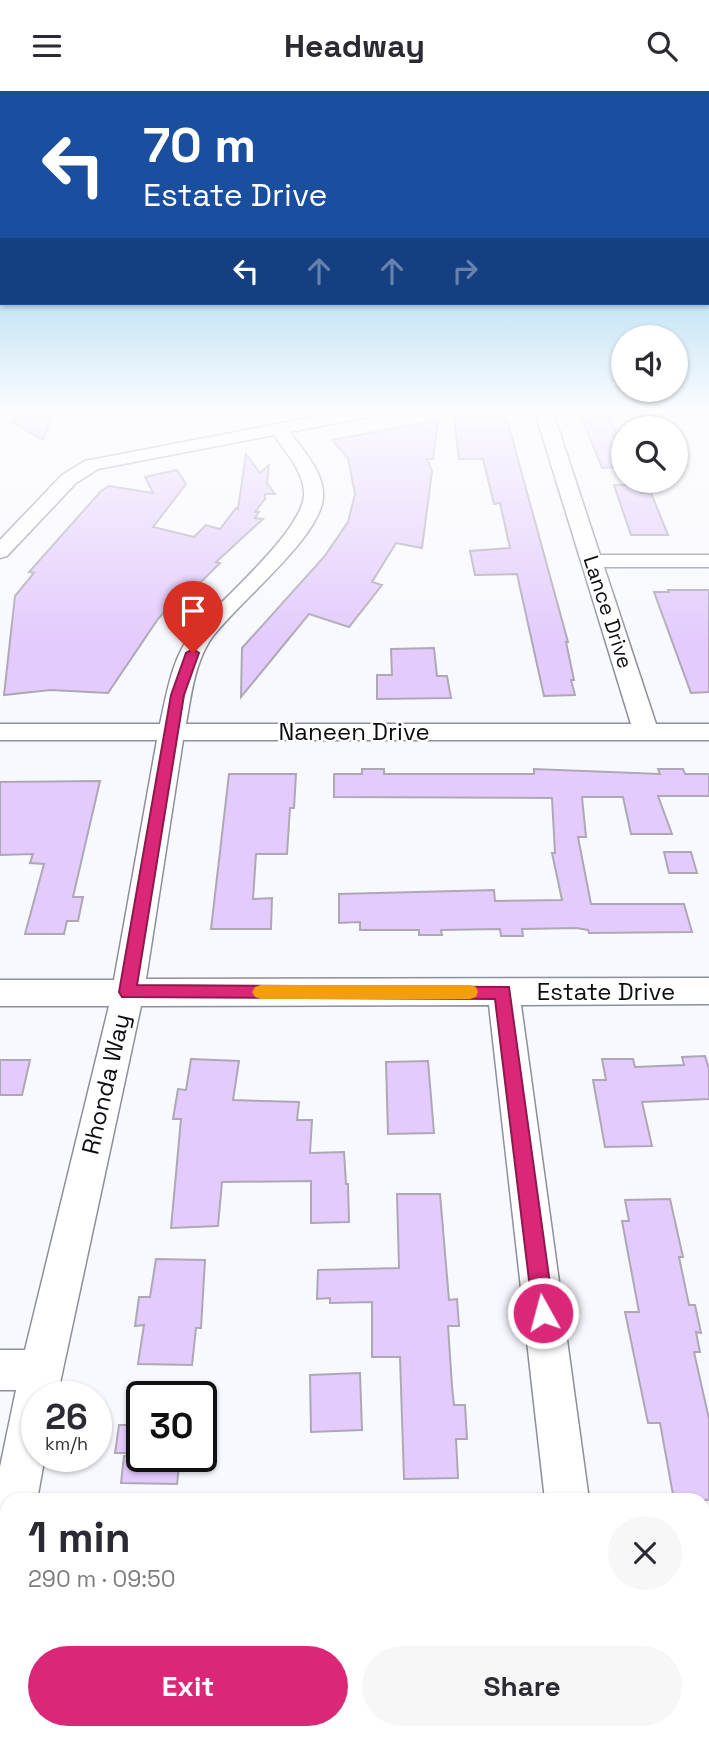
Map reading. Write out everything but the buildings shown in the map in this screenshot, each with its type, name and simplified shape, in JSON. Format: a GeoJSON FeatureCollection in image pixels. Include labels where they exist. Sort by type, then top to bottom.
{"type":"FeatureCollection","features":[{"type":"Feature","properties":{"kind":"street"},"geometry":{"type":"LineString","coordinates":[[0,552],[60,489]]}},
{"type":"Feature","properties":{"kind":"street","name":"Rhonda Way"},"geometry":{"type":"LineString","coordinates":[[16,1493],[41,1370],[128,992],[171,733],[185,668],[200,638],[291,541],[312,506],[313,489]]}},
{"type":"Feature","properties":{"kind":"street","name":"Lance Drive"},"geometry":{"type":"LineString","coordinates":[[568,489],[646,732]]}},
{"type":"Feature","properties":{"kind":"street"},"geometry":{"type":"LineString","coordinates":[[591,561],[709,561]]}},
{"type":"Feature","properties":{"kind":"street","name":"Naneen Drive"},"geometry":{"type":"LineString","coordinates":[[0,732],[709,732]]}},
{"type":"Feature","properties":{"kind":"street","name":"Estate Drive"},"geometry":{"type":"LineString","coordinates":[[0,993],[709,991]]}},
{"type":"Feature","properties":{"kind":"street"},"geometry":{"type":"LineString","coordinates":[[503,992],[566,1493]]}},
{"type":"Feature","properties":{"kind":"street"},"geometry":{"type":"LineString","coordinates":[[0,1370],[41,1370]]}},
{"type":"Feature","properties":{"kind":"slow traffic"},"geometry":{"type":"LineString","coordinates":[[261,992],[470,992]]}},
{"type":"Feature","properties":{"kind":"route"},"geometry":{"type":"LineString","coordinates":[[193,653],[185,668],[178,695],[128,992],[503,992],[543,1313]]}}]}
